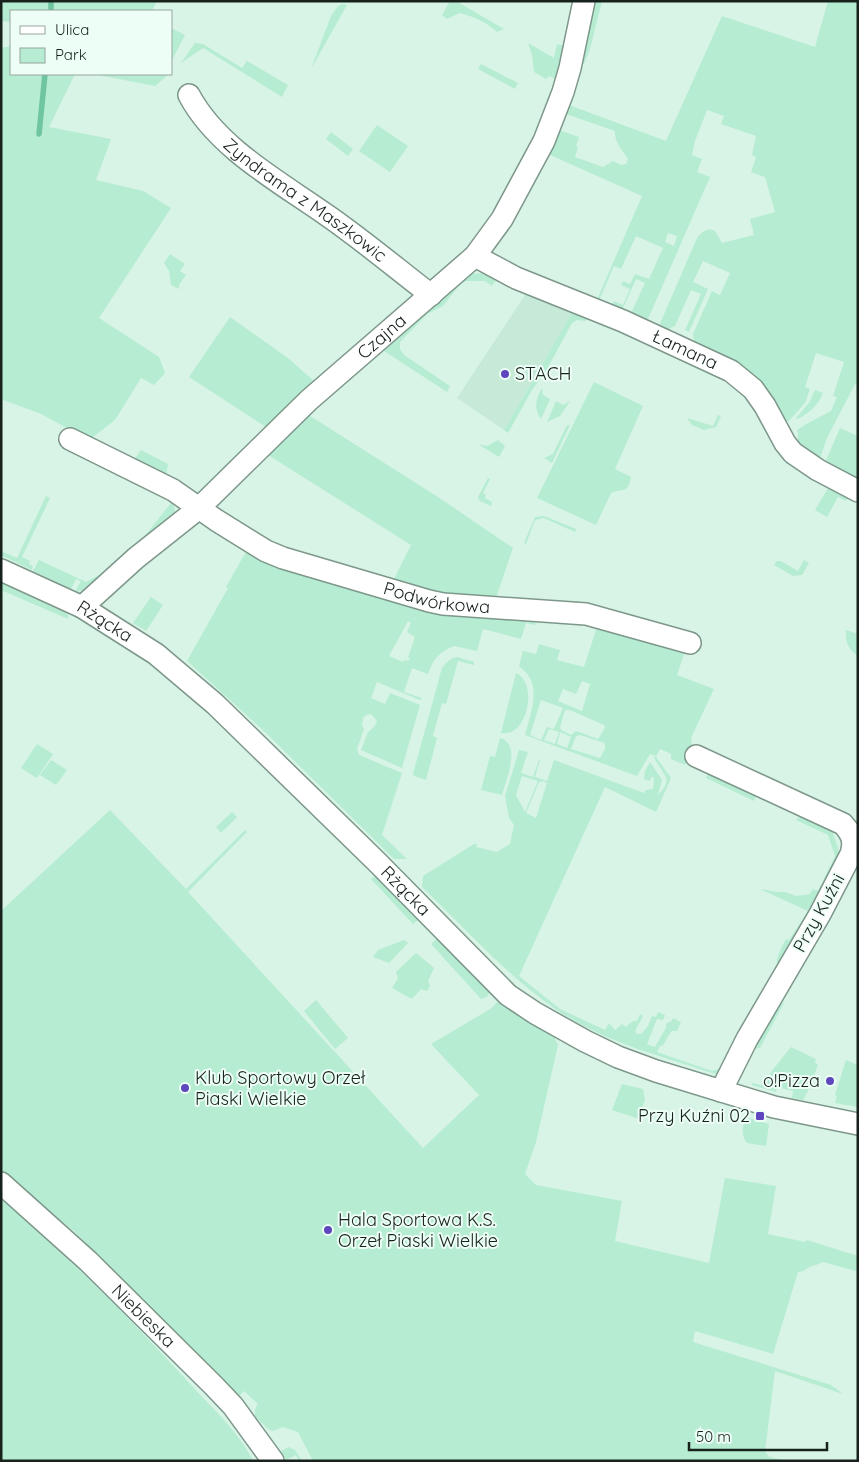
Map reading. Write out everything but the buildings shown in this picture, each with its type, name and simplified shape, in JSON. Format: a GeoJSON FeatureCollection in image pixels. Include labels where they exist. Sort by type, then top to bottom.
{"type":"FeatureCollection","features":[{"type":"Feature","properties":{"kind":"street","name":"Czajna"},"geometry":{"type":"LineString","coordinates":[[82,607],[136,558],[199,508],[309,400],[475,256],[502,219],[544,141],[558,108],[570,68],[584,1]]}},
{"type":"Feature","properties":{"kind":"street","name":"Zyndrama z Maszkowic"},"geometry":{"type":"LineString","coordinates":[[189,95],[207,123],[253,165],[330,218],[431,295]]}},
{"type":"Feature","properties":{"kind":"street","name":"Łamana"},"geometry":{"type":"LineString","coordinates":[[475,256],[516,278],[623,321],[731,371],[752,389],[765,406],[785,443],[793,453],[818,470],[858,491]]}},
{"type":"Feature","properties":{"kind":"street","name":"Podwórkowa"},"geometry":{"type":"LineString","coordinates":[[70,439],[173,490],[249,542],[283,558],[443,604],[586,614],[690,643]]}},
{"type":"Feature","properties":{"kind":"street","name":"Rżącka"},"geometry":{"type":"LineString","coordinates":[[1,570],[82,607],[156,654],[215,704],[377,862],[508,995],[535,1013],[584,1041],[618,1057],[656,1071],[779,1108],[858,1124]]}},
{"type":"Feature","properties":{"kind":"street","name":"Przy Kuźni"},"geometry":{"type":"LineString","coordinates":[[696,756],[843,824],[853,839],[851,854],[820,914],[747,1039],[721,1091]]}},
{"type":"Feature","properties":{"kind":"street","name":"Niebieska"},"geometry":{"type":"LineString","coordinates":[[1,1184],[88,1261],[214,1386],[233,1406],[273,1461]]}},
{"type":"Feature","properties":{"kind":"shaded area"},"geometry":{"type":"Polygon","coordinates":[[[527,292],[573,311],[504,430],[457,398],[527,292]]]}},
{"type":"Feature","properties":{"kind":"green space"},"geometry":{"type":"Polygon","coordinates":[[[1,1],[157,1],[152,10],[10,10],[10,22],[1,21],[1,1]]]}},
{"type":"Feature","properties":{"kind":"green space"},"geometry":{"type":"Polygon","coordinates":[[[450,1],[456,1],[504,29],[497,32],[484,22],[460,13],[447,19],[442,15],[450,1]]]}},
{"type":"Feature","properties":{"kind":"green space"},"geometry":{"type":"Polygon","coordinates":[[[593,1],[602,1],[590,49],[584,64],[580,63],[593,1]]]}},
{"type":"Feature","properties":{"kind":"green space"},"geometry":{"type":"Polygon","coordinates":[[[828,1],[858,1],[858,385],[855,384],[827,438],[819,461],[798,446],[797,430],[831,411],[837,397],[833,396],[844,362],[816,353],[805,387],[810,389],[805,403],[789,421],[782,420],[691,345],[694,340],[693,334],[712,291],[720,295],[730,273],[703,261],[693,282],[708,289],[689,332],[685,330],[701,294],[691,290],[675,326],[667,330],[659,326],[697,238],[701,234],[707,230],[715,231],[722,243],[754,235],[750,219],[775,212],[765,177],[751,172],[756,157],[752,155],[756,136],[721,124],[724,116],[707,110],[695,141],[692,155],[702,159],[697,172],[710,177],[648,319],[641,317],[639,320],[632,317],[632,311],[645,283],[636,279],[623,308],[619,312],[611,308],[614,301],[623,305],[630,289],[621,285],[623,281],[630,284],[635,274],[649,279],[663,248],[636,236],[621,269],[614,266],[598,303],[596,302],[642,196],[548,154],[559,130],[579,137],[575,157],[603,167],[613,161],[621,165],[626,164],[628,159],[617,143],[615,131],[566,114],[569,105],[666,141],[722,16],[815,47],[828,1]],[[668,233],[665,242],[674,246],[677,236],[668,233]]]}},
{"type":"Feature","properties":{"kind":"green space"},"geometry":{"type":"Polygon","coordinates":[[[342,4],[347,5],[311,69],[331,16],[338,6],[342,4]]]}},
{"type":"Feature","properties":{"kind":"green space"},"geometry":{"type":"Polygon","coordinates":[[[172,28],[185,35],[172,60],[172,28]]]}},
{"type":"Feature","properties":{"kind":"green space"},"geometry":{"type":"Polygon","coordinates":[[[195,43],[203,44],[242,68],[247,61],[288,85],[282,97],[203,48],[181,63],[195,43]]]}},
{"type":"Feature","properties":{"kind":"green space"},"geometry":{"type":"Polygon","coordinates":[[[528,43],[554,58],[557,44],[566,46],[558,80],[549,76],[546,79],[534,72],[528,43]]]}},
{"type":"Feature","properties":{"kind":"green space"},"geometry":{"type":"Polygon","coordinates":[[[10,46],[10,75],[75,75],[49,127],[111,139],[96,180],[143,191],[171,208],[99,318],[159,357],[165,373],[154,385],[141,378],[115,420],[89,440],[41,414],[1,399],[1,48],[10,46]]]}},
{"type":"Feature","properties":{"kind":"green space"},"geometry":{"type":"Polygon","coordinates":[[[481,64],[518,83],[515,89],[478,69],[481,64]]]}},
{"type":"Feature","properties":{"kind":"green space"},"geometry":{"type":"Polygon","coordinates":[[[98,75],[168,75],[155,86],[98,75]]]}},
{"type":"Feature","properties":{"kind":"green space"},"geometry":{"type":"Polygon","coordinates":[[[377,125],[408,146],[390,172],[359,151],[377,125]]]}},
{"type":"Feature","properties":{"kind":"green space"},"geometry":{"type":"Polygon","coordinates":[[[331,132],[353,149],[348,156],[326,139],[331,132]]]}},
{"type":"Feature","properties":{"kind":"green space"},"geometry":{"type":"Polygon","coordinates":[[[170,254],[185,264],[180,271],[186,275],[179,285],[179,289],[171,285],[169,271],[164,263],[170,254]]]}},
{"type":"Feature","properties":{"kind":"green space"},"geometry":{"type":"Polygon","coordinates":[[[486,273],[497,278],[492,286],[485,281],[465,281],[443,306],[427,314],[400,342],[400,349],[404,355],[450,386],[447,392],[381,349],[468,274],[486,273]]]}},
{"type":"Feature","properties":{"kind":"green space"},"geometry":{"type":"Polygon","coordinates":[[[573,311],[589,317],[585,321],[577,320],[572,323],[546,371],[532,390],[508,433],[504,430],[573,311]]]}},
{"type":"Feature","properties":{"kind":"green space"},"geometry":{"type":"Polygon","coordinates":[[[230,317],[288,358],[315,382],[266,427],[189,377],[230,317]]]}},
{"type":"Feature","properties":{"kind":"green space"},"geometry":{"type":"Polygon","coordinates":[[[594,382],[643,406],[615,469],[631,477],[630,482],[627,488],[611,493],[596,525],[537,498],[594,382]]]}},
{"type":"Feature","properties":{"kind":"green space"},"geometry":{"type":"Polygon","coordinates":[[[542,388],[543,395],[550,399],[541,419],[538,415],[536,404],[542,388]]]}},
{"type":"Feature","properties":{"kind":"green space"},"geometry":{"type":"Polygon","coordinates":[[[815,390],[823,393],[819,402],[806,414],[798,419],[796,418],[809,403],[815,390]]]}},
{"type":"Feature","properties":{"kind":"green space"},"geometry":{"type":"Polygon","coordinates":[[[556,401],[563,405],[570,401],[560,416],[547,422],[556,401]]]}},
{"type":"Feature","properties":{"kind":"green space"},"geometry":{"type":"Polygon","coordinates":[[[307,414],[438,497],[513,548],[495,601],[446,598],[391,585],[411,545],[265,453],[307,414]]]}},
{"type":"Feature","properties":{"kind":"green space"},"geometry":{"type":"Polygon","coordinates":[[[718,415],[721,416],[716,427],[704,430],[692,425],[687,418],[713,426],[718,415]]]}},
{"type":"Feature","properties":{"kind":"green space"},"geometry":{"type":"Polygon","coordinates":[[[567,425],[570,425],[552,463],[544,458],[553,454],[567,425]]]}},
{"type":"Feature","properties":{"kind":"green space"},"geometry":{"type":"Polygon","coordinates":[[[840,428],[858,436],[858,481],[825,463],[840,428]]]}},
{"type":"Feature","properties":{"kind":"green space"},"geometry":{"type":"Polygon","coordinates":[[[498,440],[505,446],[499,457],[478,444],[487,446],[498,440]]]}},
{"type":"Feature","properties":{"kind":"green space"},"geometry":{"type":"Polygon","coordinates":[[[141,450],[168,464],[166,476],[134,460],[141,450]]]}},
{"type":"Feature","properties":{"kind":"green space"},"geometry":{"type":"Polygon","coordinates":[[[488,478],[490,479],[483,493],[486,495],[485,498],[492,502],[491,506],[480,501],[478,497],[488,478]]]}},
{"type":"Feature","properties":{"kind":"green space"},"geometry":{"type":"Polygon","coordinates":[[[831,483],[849,494],[846,501],[838,497],[827,517],[815,510],[831,483]]]}},
{"type":"Feature","properties":{"kind":"green space"},"geometry":{"type":"Polygon","coordinates":[[[155,489],[171,501],[175,508],[175,513],[136,547],[171,503],[155,489]]]}},
{"type":"Feature","properties":{"kind":"green space"},"geometry":{"type":"Polygon","coordinates":[[[46,496],[50,498],[22,557],[30,561],[29,564],[33,566],[32,570],[1,555],[1,551],[17,558],[46,496]]]}},
{"type":"Feature","properties":{"kind":"green space"},"geometry":{"type":"Polygon","coordinates":[[[544,516],[576,529],[575,532],[544,518],[535,520],[526,544],[524,543],[535,517],[544,516]]]}},
{"type":"Feature","properties":{"kind":"green space"},"geometry":{"type":"Polygon","coordinates":[[[247,550],[536,618],[535,625],[526,623],[521,639],[483,629],[477,651],[454,646],[437,657],[428,674],[412,668],[404,692],[422,698],[420,700],[377,682],[371,698],[385,704],[390,693],[420,705],[402,768],[361,750],[368,732],[375,726],[377,721],[371,714],[363,718],[362,725],[364,729],[357,749],[359,755],[402,773],[382,835],[407,859],[394,859],[265,732],[187,661],[228,588],[226,587],[247,550]],[[408,621],[389,656],[403,662],[404,660],[408,661],[410,658],[408,657],[415,637],[407,632],[411,623],[408,621]]]}},
{"type":"Feature","properties":{"kind":"green space"},"geometry":{"type":"Polygon","coordinates":[[[39,560],[86,582],[99,575],[100,579],[85,590],[75,592],[81,581],[76,579],[71,589],[33,571],[39,560]]]}},
{"type":"Feature","properties":{"kind":"green space"},"geometry":{"type":"Polygon","coordinates":[[[804,560],[809,563],[802,575],[793,576],[774,565],[777,561],[781,561],[798,571],[804,560]]]}},
{"type":"Feature","properties":{"kind":"green space"},"geometry":{"type":"Polygon","coordinates":[[[1,582],[68,613],[68,619],[1,590],[1,582]]]}},
{"type":"Feature","properties":{"kind":"green space"},"geometry":{"type":"Polygon","coordinates":[[[151,597],[163,605],[146,631],[133,623],[151,597]]]}},
{"type":"Feature","properties":{"kind":"green space"},"geometry":{"type":"Polygon","coordinates":[[[597,627],[686,649],[677,675],[714,689],[691,738],[692,745],[685,765],[671,759],[671,754],[660,749],[656,757],[671,778],[656,812],[605,787],[519,976],[560,1009],[605,1030],[609,1023],[615,1030],[622,1024],[626,1027],[633,1021],[637,1021],[640,1014],[643,1016],[635,1031],[637,1034],[641,1034],[648,1026],[652,1016],[656,1017],[658,1012],[665,1015],[663,1020],[657,1019],[647,1044],[655,1047],[666,1028],[666,1024],[671,1022],[673,1018],[681,1022],[677,1031],[672,1031],[669,1034],[657,1052],[712,1071],[724,1067],[719,1075],[634,1048],[573,1020],[554,1008],[502,966],[422,887],[423,876],[474,844],[477,844],[476,847],[497,852],[510,844],[514,825],[509,818],[505,796],[519,750],[528,752],[521,773],[533,777],[540,760],[535,777],[547,781],[554,760],[644,793],[646,790],[653,789],[654,778],[651,777],[650,781],[644,779],[645,771],[650,762],[662,780],[658,794],[663,789],[666,784],[666,777],[654,758],[656,756],[650,754],[637,776],[525,735],[534,692],[530,678],[519,666],[523,651],[536,654],[539,644],[560,650],[557,660],[584,667],[597,627]],[[582,681],[576,694],[563,689],[558,701],[582,711],[590,684],[582,681]],[[541,700],[530,735],[541,740],[547,727],[554,729],[563,708],[541,700]],[[565,710],[560,727],[561,730],[571,735],[576,731],[598,739],[605,728],[604,725],[570,710],[565,710]],[[549,729],[544,740],[555,744],[559,732],[549,729]],[[560,732],[557,744],[567,748],[571,737],[560,732]],[[580,735],[576,736],[571,749],[600,758],[605,749],[605,743],[580,735]],[[522,776],[516,795],[525,812],[538,781],[522,776]],[[539,782],[526,813],[536,818],[547,783],[539,782]]]}},
{"type":"Feature","properties":{"kind":"green space"},"geometry":{"type":"Polygon","coordinates":[[[846,630],[858,634],[858,656],[848,645],[846,630]]]}},
{"type":"Feature","properties":{"kind":"green space"},"geometry":{"type":"Polygon","coordinates":[[[457,657],[474,662],[474,665],[458,661],[446,704],[442,703],[433,736],[437,738],[426,780],[413,774],[442,668],[450,660],[457,657]]]}},
{"type":"Feature","properties":{"kind":"green space"},"geometry":{"type":"Polygon","coordinates":[[[516,673],[523,679],[527,688],[527,709],[518,727],[510,732],[501,733],[516,673]]]}},
{"type":"Feature","properties":{"kind":"green space"},"geometry":{"type":"Polygon","coordinates":[[[500,738],[507,742],[511,755],[509,772],[502,795],[481,790],[490,756],[495,757],[500,738]]]}},
{"type":"Feature","properties":{"kind":"green space"},"geometry":{"type":"Polygon","coordinates":[[[37,744],[53,754],[37,778],[21,768],[37,744]]]}},
{"type":"Feature","properties":{"kind":"green space"},"geometry":{"type":"Polygon","coordinates":[[[51,760],[67,770],[56,785],[40,775],[51,760]]]}},
{"type":"Feature","properties":{"kind":"green space"},"geometry":{"type":"Polygon","coordinates":[[[708,773],[756,795],[754,801],[706,778],[708,773]]]}},
{"type":"Feature","properties":{"kind":"green space"},"geometry":{"type":"Polygon","coordinates":[[[110,810],[186,889],[245,830],[247,832],[188,892],[423,1148],[479,1095],[431,1044],[492,1008],[496,1003],[504,1000],[554,1037],[558,1045],[536,1142],[525,1174],[536,1185],[622,1201],[615,1241],[709,1263],[725,1178],[776,1186],[768,1234],[805,1242],[807,1240],[858,1256],[856,1271],[823,1262],[798,1272],[773,1354],[695,1331],[693,1342],[831,1385],[843,1394],[775,1371],[765,1451],[769,1457],[788,1461],[313,1461],[298,1432],[283,1427],[273,1431],[268,1429],[255,1416],[255,1409],[258,1404],[244,1391],[239,1396],[237,1395],[74,1231],[1,1170],[1,911],[110,810]]]}},
{"type":"Feature","properties":{"kind":"green space"},"geometry":{"type":"Polygon","coordinates":[[[232,812],[237,817],[221,833],[216,827],[232,812]]]}},
{"type":"Feature","properties":{"kind":"green space"},"geometry":{"type":"Polygon","coordinates":[[[800,816],[830,830],[833,833],[840,855],[779,972],[777,968],[778,955],[786,939],[789,940],[808,911],[760,889],[785,892],[796,896],[810,894],[813,889],[818,891],[835,856],[828,835],[796,820],[800,816]]]}},
{"type":"Feature","properties":{"kind":"green space"},"geometry":{"type":"Polygon","coordinates":[[[375,876],[380,878],[420,918],[413,924],[371,879],[375,876]]]}},
{"type":"Feature","properties":{"kind":"green space"},"geometry":{"type":"Polygon","coordinates":[[[439,937],[490,991],[487,997],[481,999],[431,944],[439,937]]]}},
{"type":"Feature","properties":{"kind":"green space"},"geometry":{"type":"Polygon","coordinates":[[[404,940],[408,943],[389,963],[373,957],[378,950],[404,940]]]}},
{"type":"Feature","properties":{"kind":"green space"},"geometry":{"type":"Polygon","coordinates":[[[416,953],[434,968],[428,981],[430,986],[427,991],[421,989],[412,999],[392,988],[398,978],[396,972],[416,953]]]}},
{"type":"Feature","properties":{"kind":"green space"},"geometry":{"type":"Polygon","coordinates":[[[316,1000],[348,1038],[335,1049],[304,1011],[316,1000]]]}},
{"type":"Feature","properties":{"kind":"green space"},"geometry":{"type":"Polygon","coordinates":[[[785,1001],[760,1048],[754,1049],[767,1019],[785,1001]]]}},
{"type":"Feature","properties":{"kind":"green space"},"geometry":{"type":"Polygon","coordinates":[[[791,1047],[816,1059],[815,1063],[818,1064],[812,1083],[803,1100],[792,1098],[793,1091],[777,1087],[776,1092],[752,1085],[752,1083],[766,1086],[771,1072],[791,1047]]]}},
{"type":"Feature","properties":{"kind":"green space"},"geometry":{"type":"Polygon","coordinates":[[[846,1060],[858,1065],[858,1107],[835,1103],[837,1096],[835,1095],[846,1060]]]}},
{"type":"Feature","properties":{"kind":"green space"},"geometry":{"type":"Polygon","coordinates":[[[622,1084],[643,1089],[645,1099],[639,1119],[612,1110],[622,1084]]]}},
{"type":"Feature","properties":{"kind":"green space"},"geometry":{"type":"Polygon","coordinates":[[[748,1118],[769,1124],[766,1146],[747,1143],[743,1130],[748,1118]]]}},
{"type":"Feature","properties":{"kind":"green space"},"geometry":{"type":"Polygon","coordinates":[[[1,1198],[98,1288],[145,1336],[225,1421],[253,1461],[1,1461],[1,1198]]]}},
{"type":"Feature","properties":{"kind":"green space"},"geometry":{"type":"Polygon","coordinates":[[[289,1447],[295,1450],[302,1461],[299,1461],[296,1455],[286,1460],[281,1451],[289,1447]]]}},
{"type":"Feature","properties":{"kind":"waterway"},"geometry":{"type":"LineString","coordinates":[[51,1],[51,10]]}},
{"type":"Feature","properties":{"kind":"waterway"},"geometry":{"type":"LineString","coordinates":[[39,134],[45,75]]}},
{"type":"Feature","properties":{"kind":"place","name":"STACH"},"geometry":{"type":"Point","coordinates":[505,374]}},
{"type":"Feature","properties":{"kind":"place","name":"o!Pizza"},"geometry":{"type":"Point","coordinates":[830,1081]}},
{"type":"Feature","properties":{"kind":"place","name":"Klub Sportowy Orzeł Piaski Wielkie"},"geometry":{"type":"Point","coordinates":[185,1088]}},
{"type":"Feature","properties":{"kind":"place","name":"Przy Kuźni 02"},"geometry":{"type":"Point","coordinates":[760,1116]}},
{"type":"Feature","properties":{"kind":"place","name":"Hala Sportowa K.S. Orzeł Piaski Wielkie"},"geometry":{"type":"Point","coordinates":[328,1230]}}]}
